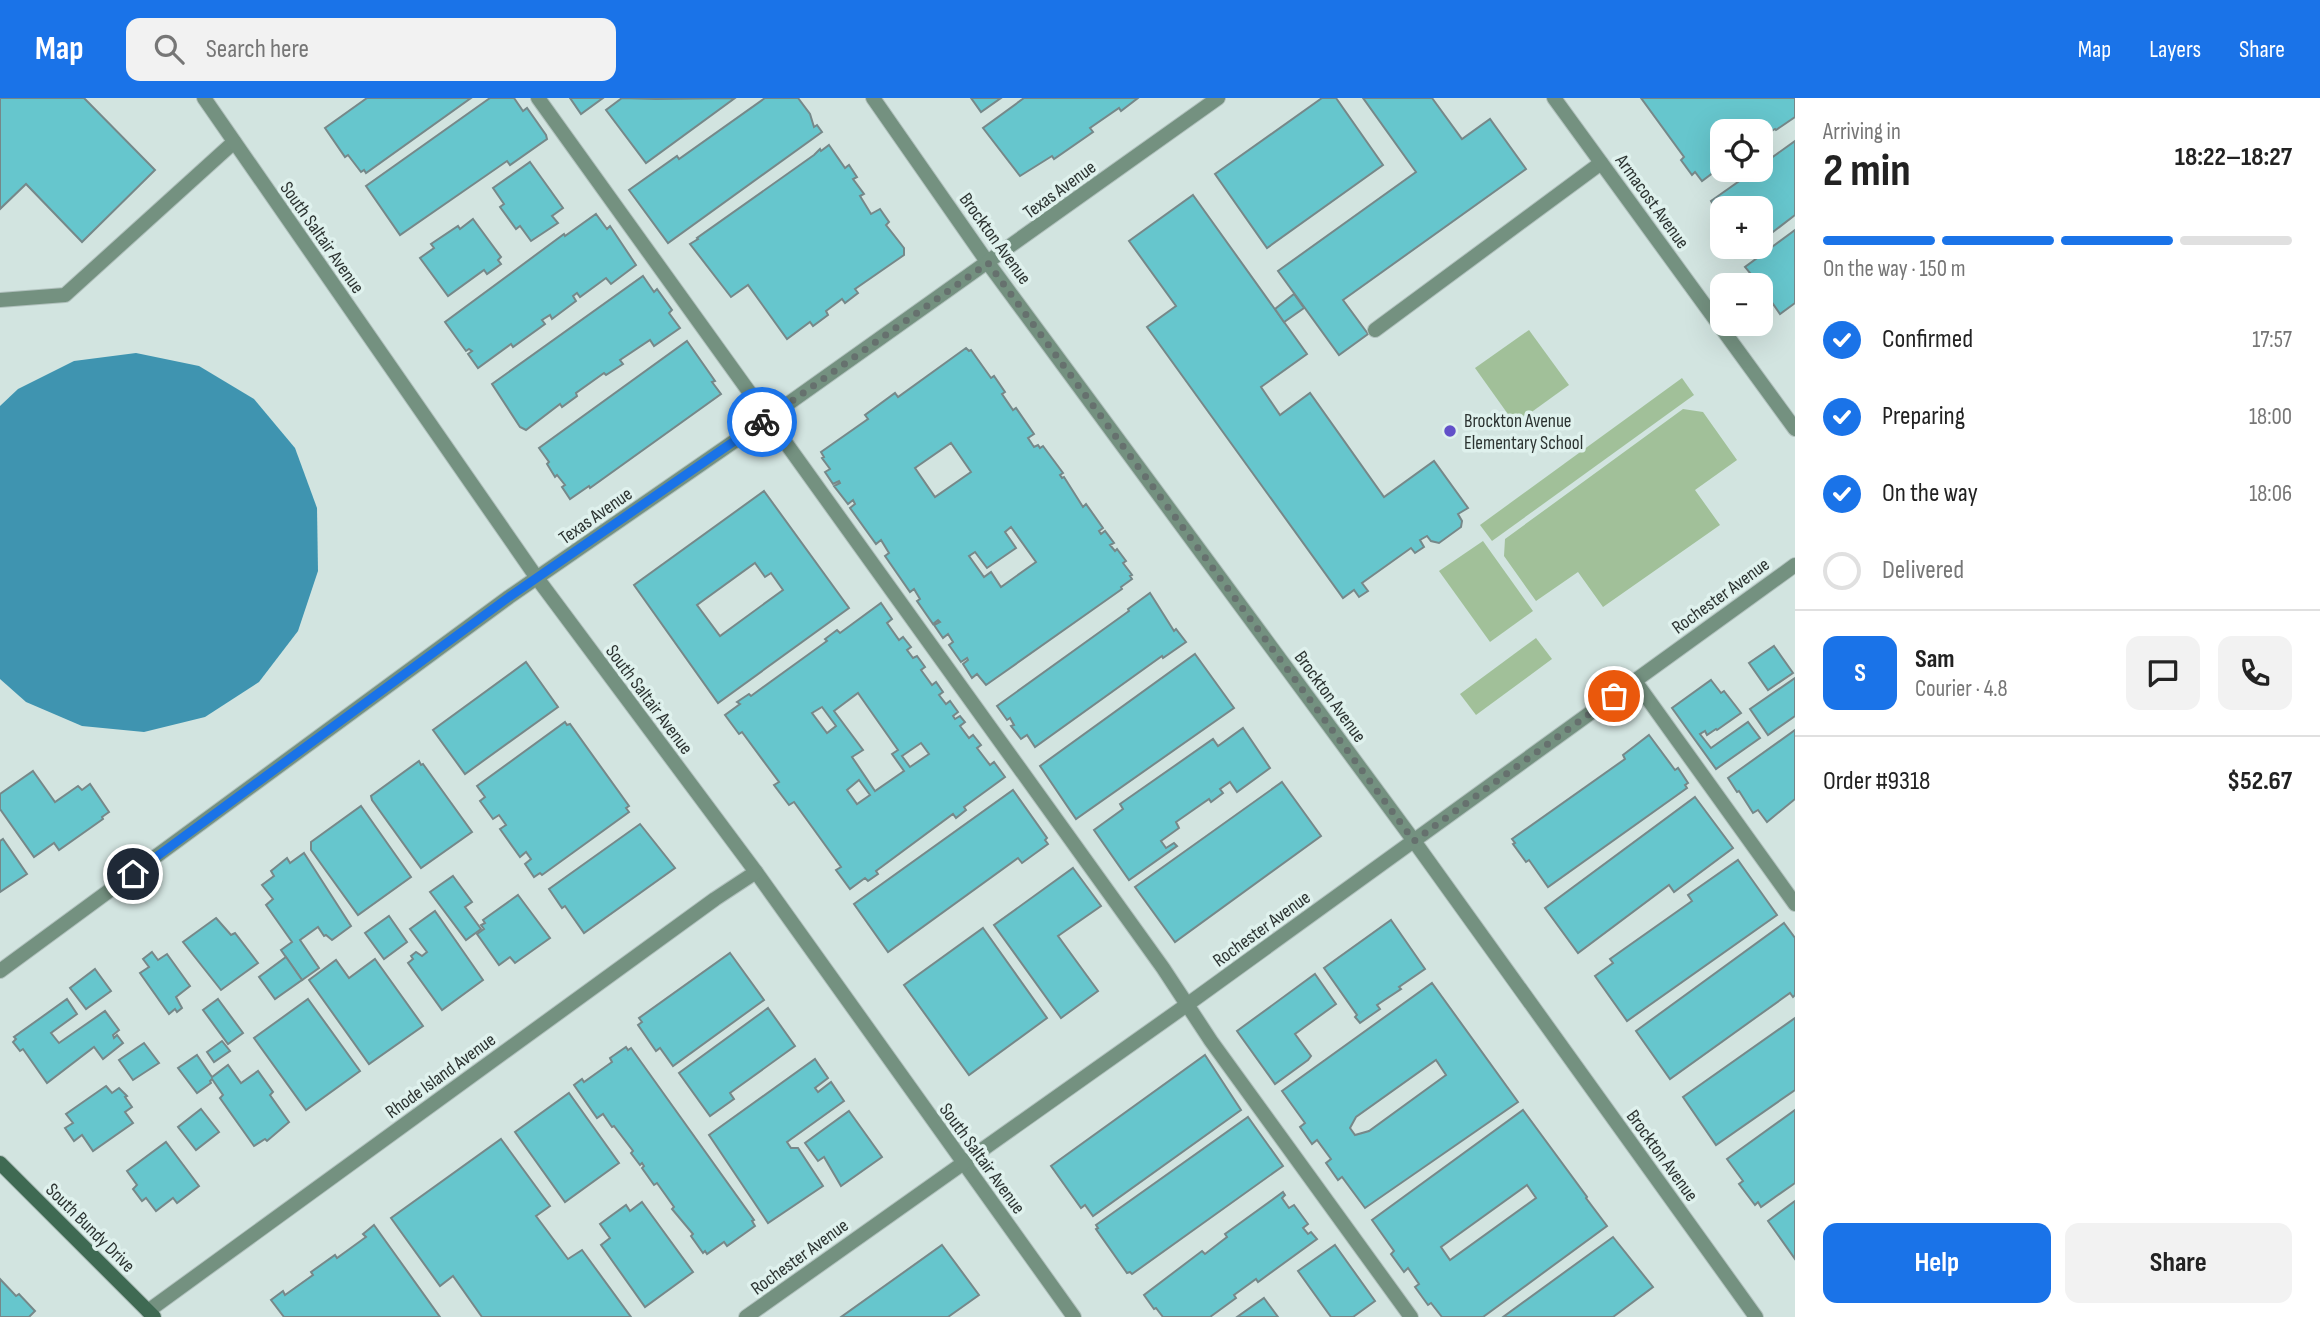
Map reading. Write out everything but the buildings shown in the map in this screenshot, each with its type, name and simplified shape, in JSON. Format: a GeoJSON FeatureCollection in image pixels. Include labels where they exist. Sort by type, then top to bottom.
{"type":"FeatureCollection","features":[{"type":"Feature","properties":{"kind":"main road","name":"South Bundy Drive"},"geometry":{"type":"LineString","coordinates":[[0,1163],[151,1314]]}},
{"type":"Feature","properties":{"kind":"street","name":"South Saltair Avenue"},"geometry":{"type":"LineString","coordinates":[[204,98],[537,578],[756,872],[1074,1317]]}},
{"type":"Feature","properties":{"kind":"street"},"geometry":{"type":"LineString","coordinates":[[538,98],[1410,1317]]}},
{"type":"Feature","properties":{"kind":"street","name":"Brockton Avenue"},"geometry":{"type":"LineString","coordinates":[[873,98],[988,263],[1414,841],[1756,1317]]}},
{"type":"Feature","properties":{"kind":"street","name":"Armacost Avenue"},"geometry":{"type":"LineString","coordinates":[[1554,98],[1795,429]]}},
{"type":"Feature","properties":{"kind":"street","name":"Texas Avenue"},"geometry":{"type":"LineString","coordinates":[[0,971],[537,578],[988,263],[1215,99]]}},
{"type":"Feature","properties":{"kind":"street"},"geometry":{"type":"LineString","coordinates":[[0,300],[65,295],[234,142]]}},
{"type":"Feature","properties":{"kind":"street"},"geometry":{"type":"LineString","coordinates":[[1375,330],[1601,163]]}},
{"type":"Feature","properties":{"kind":"street","name":"Rochester Avenue"},"geometry":{"type":"LineString","coordinates":[[746,1317],[1188,1004],[1795,565]]}},
{"type":"Feature","properties":{"kind":"street"},"geometry":{"type":"LineString","coordinates":[[1635,681],[1795,904]]}},
{"type":"Feature","properties":{"kind":"street","name":"Rhode Island Avenue"},"geometry":{"type":"LineString","coordinates":[[151,1314],[756,872]]}},
{"type":"Feature","properties":{"kind":"green space"},"geometry":{"type":"Polygon","coordinates":[[[1529,330],[1569,385],[1515,424],[1475,368],[1529,330]]]}},
{"type":"Feature","properties":{"kind":"green space"},"geometry":{"type":"Polygon","coordinates":[[[1682,378],[1694,395],[1492,541],[1480,525],[1682,378]]]}},
{"type":"Feature","properties":{"kind":"green space"},"geometry":{"type":"Polygon","coordinates":[[[1683,409],[1703,412],[1737,460],[1695,490],[1720,525],[1603,607],[1578,572],[1536,601],[1504,556],[1505,539],[1683,409]]]}},
{"type":"Feature","properties":{"kind":"green space"},"geometry":{"type":"Polygon","coordinates":[[[1483,541],[1533,611],[1490,642],[1439,571],[1483,541]]]}},
{"type":"Feature","properties":{"kind":"green space"},"geometry":{"type":"Polygon","coordinates":[[[1536,638],[1552,659],[1476,715],[1460,694],[1536,638]]]}},
{"type":"Feature","properties":{"kind":"water"},"geometry":{"type":"Polygon","coordinates":[[[136,353],[199,366],[254,399],[295,448],[317,508],[318,571],[298,631],[259,682],[205,717],[144,732],[82,726],[26,702],[0,679],[0,406],[18,389],[74,361],[136,353]]]}},
{"type":"Feature","properties":{"kind":"way so far"},"geometry":{"type":"LineString","coordinates":[[762,422],[988,263],[1414,841],[1614,696]]}},
{"type":"Feature","properties":{"kind":"place","name":"Brockton Avenue Elementary School"},"geometry":{"type":"Point","coordinates":[1450,431]}},
{"type":"Feature","properties":{"kind":"route"},"geometry":{"type":"LineString","coordinates":[[133,874],[509,597],[762,422]]}}]}
